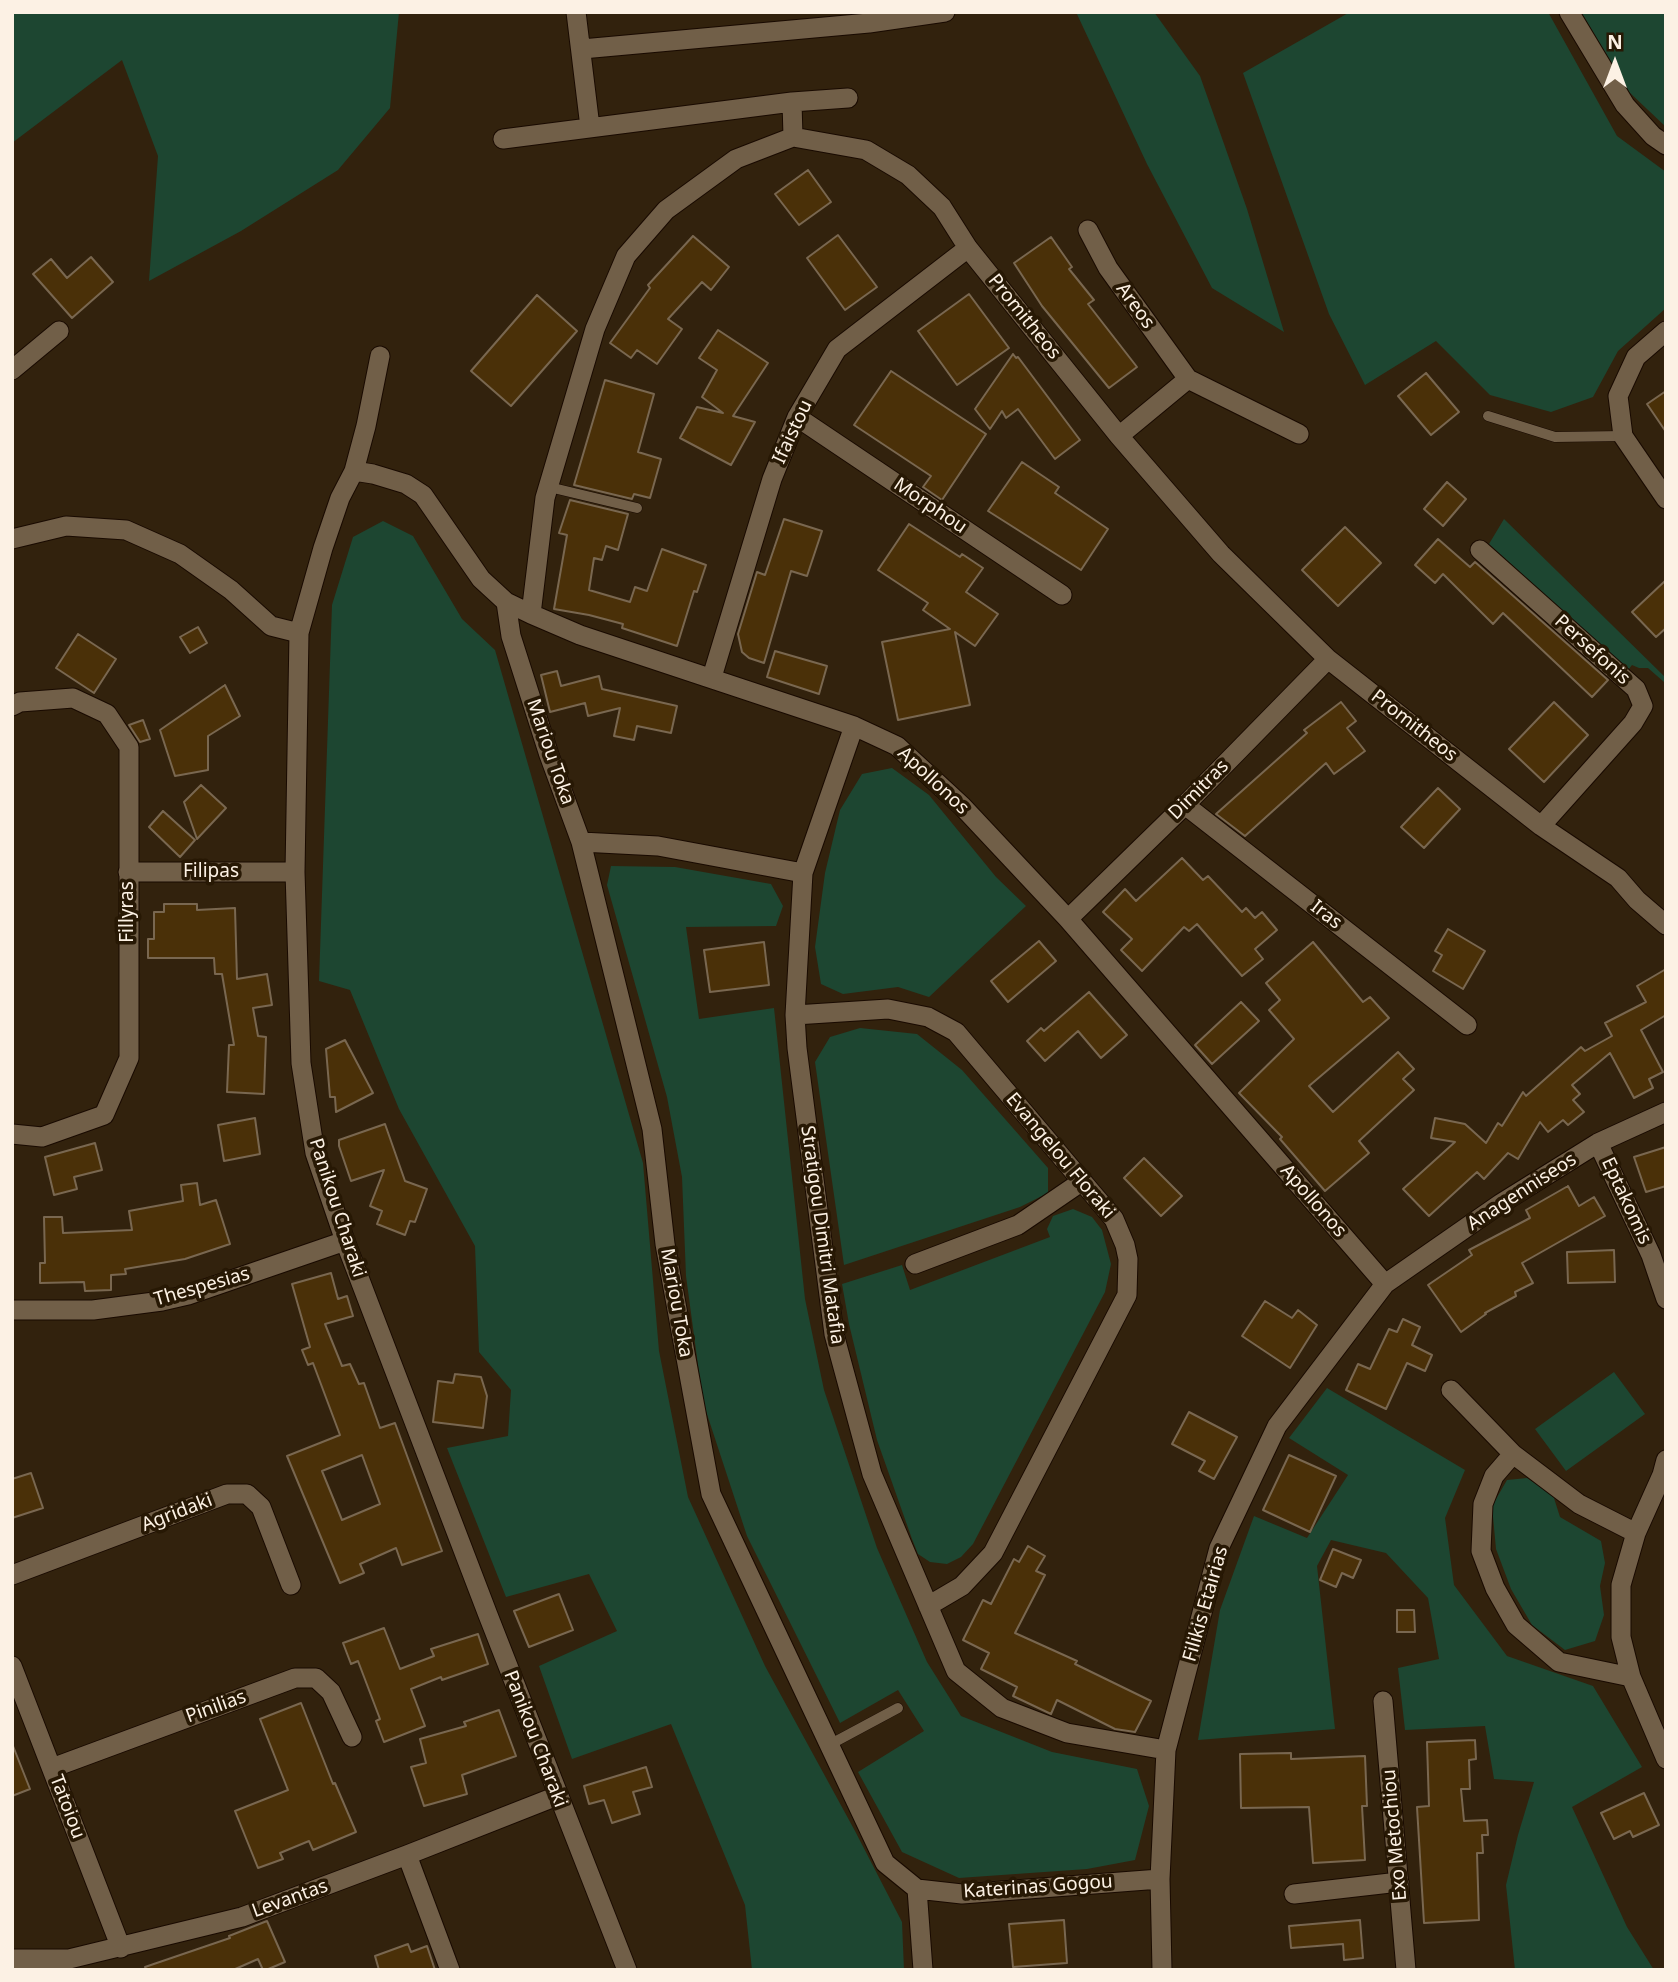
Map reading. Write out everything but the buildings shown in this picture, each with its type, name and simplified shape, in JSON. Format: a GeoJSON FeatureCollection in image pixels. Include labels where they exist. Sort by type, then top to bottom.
{"type":"FeatureCollection","features":[{"type":"Feature","properties":{"kind":"street"},"geometry":{"type":"LineString","coordinates":[[576,12],[590,127]]}},
{"type":"Feature","properties":{"kind":"street"},"geometry":{"type":"LineString","coordinates":[[582,49],[945,12]]}},
{"type":"Feature","properties":{"kind":"street"},"geometry":{"type":"LineString","coordinates":[[1569,12],[1625,105],[1653,136],[1666,145]]}},
{"type":"Feature","properties":{"kind":"street"},"geometry":{"type":"LineString","coordinates":[[503,139],[792,102],[848,98]]}},
{"type":"Feature","properties":{"kind":"street"},"geometry":{"type":"LineString","coordinates":[[531,614],[545,498],[594,329],[626,256],[666,210],[736,159],[793,137],[792,102]]}},
{"type":"Feature","properties":{"kind":"street","name":"Promitheos"},"geometry":{"type":"LineString","coordinates":[[793,137],[866,150],[908,174],[942,207],[968,248],[1119,436],[1221,554],[1328,659],[1541,825],[1618,878],[1637,900],[1666,925]]}},
{"type":"Feature","properties":{"kind":"street","name":"Areos"},"geometry":{"type":"LineString","coordinates":[[1088,230],[1108,268],[1188,379],[1299,434]]}},
{"type":"Feature","properties":{"kind":"street","name":"Ifaistou"},"geometry":{"type":"LineString","coordinates":[[712,677],[772,479],[797,417],[837,349],[968,248]]}},
{"type":"Feature","properties":{"kind":"street"},"geometry":{"type":"LineString","coordinates":[[12,370],[59,331]]}},
{"type":"Feature","properties":{"kind":"street"},"geometry":{"type":"LineString","coordinates":[[1666,331],[1636,357],[1618,396],[1623,436],[1666,499]]}},
{"type":"Feature","properties":{"kind":"street","name":"Panikou Charaki"},"geometry":{"type":"LineString","coordinates":[[380,356],[354,471],[340,498],[323,548],[299,633],[295,872],[301,1063],[315,1153],[345,1241],[557,1796],[627,1970]]}},
{"type":"Feature","properties":{"kind":"street"},"geometry":{"type":"LineString","coordinates":[[1119,436],[1188,379]]}},
{"type":"Feature","properties":{"kind":"street","name":"Morphou"},"geometry":{"type":"LineString","coordinates":[[797,417],[1062,595]]}},
{"type":"Feature","properties":{"kind":"street","name":"Apollonos"},"geometry":{"type":"LineString","coordinates":[[354,471],[406,484],[423,495],[481,579],[506,602],[580,635],[853,726],[897,746],[962,806],[1068,919],[1385,1284]]}},
{"type":"Feature","properties":{"kind":"street"},"geometry":{"type":"LineString","coordinates":[[12,539],[66,526],[126,530],[180,554],[231,590],[271,626],[299,633]]}},
{"type":"Feature","properties":{"kind":"street","name":"Persefonis"},"geometry":{"type":"LineString","coordinates":[[1480,550],[1636,689],[1643,706],[1633,723],[1541,825]]}},
{"type":"Feature","properties":{"kind":"street","name":"Mariou Toka"},"geometry":{"type":"LineString","coordinates":[[506,602],[516,649],[549,755],[581,842],[652,1129],[665,1244],[710,1493],[885,1863],[917,1889]]}},
{"type":"Feature","properties":{"kind":"street","name":"Dimitras"},"geometry":{"type":"LineString","coordinates":[[1068,919],[1185,805],[1328,659]]}},
{"type":"Feature","properties":{"kind":"street","name":"Fillyras"},"geometry":{"type":"LineString","coordinates":[[12,706],[20,702],[73,698],[107,714],[129,747],[129,1058],[104,1115],[42,1137],[12,1134]]}},
{"type":"Feature","properties":{"kind":"street","name":"Stratigou Dimitri Matafia"},"geometry":{"type":"LineString","coordinates":[[853,726],[803,873],[795,1015],[834,1334],[872,1474],[956,1671],[1002,1708],[1067,1733],[1166,1750]]}},
{"type":"Feature","properties":{"kind":"street","name":"Iras"},"geometry":{"type":"LineString","coordinates":[[1185,805],[1467,1025]]}},
{"type":"Feature","properties":{"kind":"street"},"geometry":{"type":"LineString","coordinates":[[581,842],[658,846],[803,873]]}},
{"type":"Feature","properties":{"kind":"street","name":"Filipas"},"geometry":{"type":"LineString","coordinates":[[128,873],[295,872]]}},
{"type":"Feature","properties":{"kind":"street","name":"Evangelou Floraki"},"geometry":{"type":"LineString","coordinates":[[795,1015],[888,1009],[928,1017],[956,1032],[1114,1219],[1122,1234],[1128,1259],[1127,1295],[993,1553],[962,1586],[928,1606]]}},
{"type":"Feature","properties":{"kind":"street","name":"Anagenniseos"},"geometry":{"type":"LineString","coordinates":[[1385,1284],[1500,1204],[1598,1143],[1666,1112]]}},
{"type":"Feature","properties":{"kind":"street","name":"Eptakomis"},"geometry":{"type":"LineString","coordinates":[[1598,1143],[1651,1255],[1666,1299]]}},
{"type":"Feature","properties":{"kind":"street"},"geometry":{"type":"LineString","coordinates":[[915,1264],[1018,1225],[1082,1181]]}},
{"type":"Feature","properties":{"kind":"street","name":"Thespesias"},"geometry":{"type":"LineString","coordinates":[[12,1310],[93,1310],[162,1301],[188,1295],[345,1241]]}},
{"type":"Feature","properties":{"kind":"street","name":"Filikis Etairias"},"geometry":{"type":"LineString","coordinates":[[1162,1970],[1160,1879],[1166,1750],[1220,1548],[1277,1426],[1385,1284]]}},
{"type":"Feature","properties":{"kind":"street"},"geometry":{"type":"LineString","coordinates":[[1451,1390],[1513,1454],[1579,1503],[1636,1533]]}},
{"type":"Feature","properties":{"kind":"street"},"geometry":{"type":"LineString","coordinates":[[1513,1454],[1494,1476],[1483,1504],[1481,1551],[1495,1588],[1516,1625],[1559,1662],[1631,1677]]}},
{"type":"Feature","properties":{"kind":"street"},"geometry":{"type":"LineString","coordinates":[[1666,1460],[1636,1533],[1621,1585],[1622,1637],[1631,1677],[1666,1759]]}},
{"type":"Feature","properties":{"kind":"street","name":"Agridaki"},"geometry":{"type":"LineString","coordinates":[[12,1575],[227,1493],[247,1494],[261,1507],[291,1586]]}},
{"type":"Feature","properties":{"kind":"street","name":"Tatoiou"},"geometry":{"type":"LineString","coordinates":[[12,1666],[121,1948]]}},
{"type":"Feature","properties":{"kind":"street","name":"Pinilias"},"geometry":{"type":"LineString","coordinates":[[52,1768],[295,1678],[316,1678],[331,1692],[352,1737]]}},
{"type":"Feature","properties":{"kind":"street","name":"Exo Metochiou"},"geometry":{"type":"LineString","coordinates":[[1383,1701],[1406,1970]]}},
{"type":"Feature","properties":{"kind":"street","name":"Levantas"},"geometry":{"type":"LineString","coordinates":[[12,1959],[69,1959],[242,1917],[407,1856],[557,1796]]}},
{"type":"Feature","properties":{"kind":"street"},"geometry":{"type":"LineString","coordinates":[[407,1856],[450,1970]]}},
{"type":"Feature","properties":{"kind":"street","name":"Katerinas Gogou"},"geometry":{"type":"LineString","coordinates":[[917,1889],[962,1894],[1160,1879]]}},
{"type":"Feature","properties":{"kind":"street"},"geometry":{"type":"LineString","coordinates":[[1294,1894],[1399,1882]]}},
{"type":"Feature","properties":{"kind":"street"},"geometry":{"type":"LineString","coordinates":[[917,1889],[923,1970]]}},
{"type":"Feature","properties":{"kind":"lane"},"geometry":{"type":"LineString","coordinates":[[1488,416],[1555,437],[1623,436]]}},
{"type":"Feature","properties":{"kind":"lane"},"geometry":{"type":"LineString","coordinates":[[549,486],[637,508]]}},
{"type":"Feature","properties":{"kind":"lane"},"geometry":{"type":"LineString","coordinates":[[829,1745],[898,1708]]}},
{"type":"Feature","properties":{"kind":"green space"},"geometry":{"type":"Polygon","coordinates":[[[12,12],[399,12],[390,108],[338,170],[241,231],[149,281],[158,156],[122,60],[12,143],[12,12]]]}},
{"type":"Feature","properties":{"kind":"green space"},"geometry":{"type":"Polygon","coordinates":[[[1076,12],[1154,12],[1200,76],[1247,209],[1284,332],[1212,288],[1147,164],[1076,12]]]}},
{"type":"Feature","properties":{"kind":"green space"},"geometry":{"type":"Polygon","coordinates":[[[1350,12],[1548,12],[1617,136],[1666,172],[1666,308],[1618,351],[1593,397],[1551,412],[1490,395],[1436,341],[1365,385],[1329,314],[1243,73],[1350,12]]]}},
{"type":"Feature","properties":{"kind":"green space"},"geometry":{"type":"Polygon","coordinates":[[[1581,12],[1666,12],[1666,127],[1629,92],[1581,12]]]}},
{"type":"Feature","properties":{"kind":"green space"},"geometry":{"type":"Polygon","coordinates":[[[1504,519],[1665,677],[1664,682],[1648,668],[1632,665],[1628,670],[1489,544],[1504,519]]]}},
{"type":"Feature","properties":{"kind":"green space"},"geometry":{"type":"Polygon","coordinates":[[[383,521],[413,536],[462,619],[495,650],[643,1163],[659,1351],[688,1497],[765,1666],[902,1922],[904,1970],[752,1970],[745,1905],[671,1724],[572,1759],[539,1666],[617,1631],[589,1574],[506,1597],[447,1448],[508,1436],[511,1390],[479,1352],[475,1246],[399,1109],[350,990],[319,981],[332,605],[353,537],[383,521]]]}},
{"type":"Feature","properties":{"kind":"green space"},"geometry":{"type":"Polygon","coordinates":[[[892,768],[929,795],[996,877],[1026,906],[929,997],[898,987],[843,994],[821,984],[815,947],[825,873],[840,810],[862,774],[892,768]]]}},
{"type":"Feature","properties":{"kind":"green space"},"geometry":{"type":"Polygon","coordinates":[[[611,866],[675,867],[771,884],[783,906],[776,926],[686,927],[699,1019],[774,1008],[805,1299],[824,1390],[877,1548],[927,1662],[961,1716],[1052,1752],[1137,1769],[1149,1806],[1135,1860],[1087,1869],[959,1878],[902,1852],[858,1772],[924,1731],[898,1690],[840,1723],[747,1536],[703,1402],[686,1276],[682,1177],[667,1097],[607,885],[611,866]]]}},
{"type":"Feature","properties":{"kind":"green space"},"geometry":{"type":"Polygon","coordinates":[[[860,1028],[917,1034],[962,1070],[1048,1168],[1048,1193],[1020,1207],[844,1265],[815,1062],[830,1037],[860,1028]]]}},
{"type":"Feature","properties":{"kind":"green space"},"geometry":{"type":"Polygon","coordinates":[[[1073,1209],[1092,1217],[1102,1230],[1111,1264],[1105,1292],[973,1544],[961,1557],[947,1564],[930,1562],[918,1554],[877,1440],[842,1284],[902,1265],[910,1290],[1050,1237],[1047,1229],[1053,1216],[1073,1209]]]}},
{"type":"Feature","properties":{"kind":"green space"},"geometry":{"type":"Polygon","coordinates":[[[1614,1372],[1645,1414],[1566,1471],[1535,1429],[1614,1372]]]}},
{"type":"Feature","properties":{"kind":"green space"},"geometry":{"type":"Polygon","coordinates":[[[1327,1388],[1465,1470],[1445,1518],[1454,1585],[1507,1656],[1593,1686],[1642,1767],[1572,1807],[1627,1927],[1654,1970],[1515,1970],[1506,1885],[1534,1782],[1494,1779],[1485,1726],[1405,1730],[1398,1668],[1439,1659],[1428,1598],[1386,1553],[1331,1540],[1317,1566],[1335,1729],[1198,1740],[1220,1610],[1254,1516],[1307,1538],[1348,1475],[1289,1438],[1327,1388]]]}},
{"type":"Feature","properties":{"kind":"green space"},"geometry":{"type":"Polygon","coordinates":[[[1527,1478],[1553,1495],[1560,1517],[1601,1541],[1605,1563],[1600,1586],[1604,1615],[1595,1641],[1565,1650],[1532,1625],[1511,1589],[1496,1549],[1492,1506],[1507,1480],[1527,1478]]]}}]}
